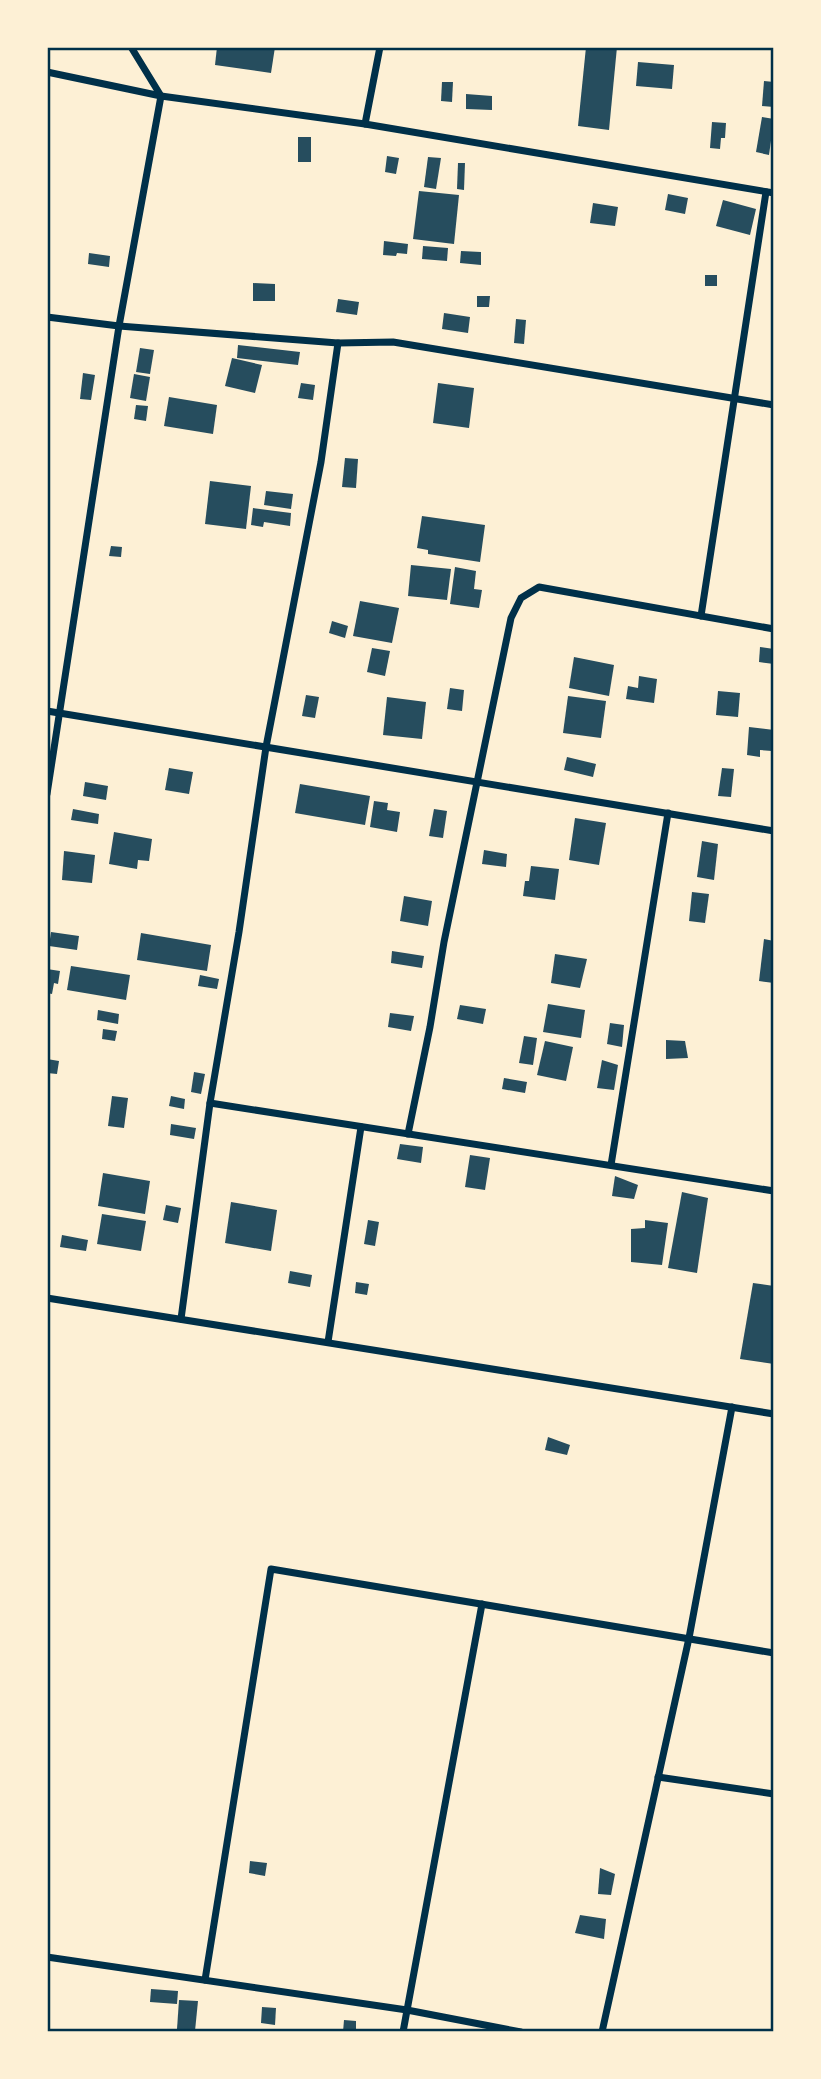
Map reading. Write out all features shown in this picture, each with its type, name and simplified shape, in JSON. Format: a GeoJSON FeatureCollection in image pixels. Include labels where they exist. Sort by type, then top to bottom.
{"type":"FeatureCollection","features":[{"type":"Feature","properties":{"kind":"street"},"geometry":{"type":"LineString","coordinates":[[47,794],[119,326],[160,96],[131,47]]}},
{"type":"Feature","properties":{"kind":"street"},"geometry":{"type":"LineString","coordinates":[[365,124],[380,47]]}},
{"type":"Feature","properties":{"kind":"street"},"geometry":{"type":"LineString","coordinates":[[47,72],[160,96],[365,124],[770,193],[734,399],[701,616]]}},
{"type":"Feature","properties":{"kind":"street"},"geometry":{"type":"LineString","coordinates":[[47,317],[119,326],[338,343],[393,342],[774,405]]}},
{"type":"Feature","properties":{"kind":"street"},"geometry":{"type":"LineString","coordinates":[[181,1319],[209,1103],[239,932],[265,747],[321,462],[338,343]]}},
{"type":"Feature","properties":{"kind":"street"},"geometry":{"type":"LineString","coordinates":[[408,1134],[444,942],[511,618],[521,598],[539,587],[774,629]]}},
{"type":"Feature","properties":{"kind":"street"},"geometry":{"type":"LineString","coordinates":[[47,711],[774,831]]}},
{"type":"Feature","properties":{"kind":"street"},"geometry":{"type":"LineString","coordinates":[[611,1166],[668,813]]}},
{"type":"Feature","properties":{"kind":"street"},"geometry":{"type":"LineString","coordinates":[[209,1103],[774,1191]]}},
{"type":"Feature","properties":{"kind":"street"},"geometry":{"type":"LineString","coordinates":[[328,1342],[360,1127]]}},
{"type":"Feature","properties":{"kind":"street"},"geometry":{"type":"LineString","coordinates":[[47,1298],[774,1414]]}},
{"type":"Feature","properties":{"kind":"street"},"geometry":{"type":"LineString","coordinates":[[602,2032],[689,1638],[732,1407]]}},
{"type":"Feature","properties":{"kind":"street"},"geometry":{"type":"LineString","coordinates":[[205,1980],[271,1569],[774,1653]]}},
{"type":"Feature","properties":{"kind":"street"},"geometry":{"type":"LineString","coordinates":[[403,2032],[482,1604]]}},
{"type":"Feature","properties":{"kind":"street"},"geometry":{"type":"LineString","coordinates":[[658,1777],[774,1794]]}},
{"type":"Feature","properties":{"kind":"street"},"geometry":{"type":"LineString","coordinates":[[47,1957],[407,2010],[522,2032]]}},
{"type":"Feature","properties":{"kind":"building"},"geometry":{"type":"Polygon","coordinates":[[[217,47],[275,47],[271,73],[215,65],[217,47]]]}},
{"type":"Feature","properties":{"kind":"building"},"geometry":{"type":"Polygon","coordinates":[[[586,47],[617,47],[609,130],[578,126],[586,47]]]}},
{"type":"Feature","properties":{"kind":"building"},"geometry":{"type":"Polygon","coordinates":[[[638,62],[674,65],[672,89],[636,86],[638,62]]]}},
{"type":"Feature","properties":{"kind":"building"},"geometry":{"type":"Polygon","coordinates":[[[764,81],[774,82],[774,107],[762,106],[764,81]]]}},
{"type":"Feature","properties":{"kind":"building"},"geometry":{"type":"Polygon","coordinates":[[[442,82],[453,82],[452,102],[441,101],[442,82]]]}},
{"type":"Feature","properties":{"kind":"building"},"geometry":{"type":"Polygon","coordinates":[[[466,94],[492,96],[492,110],[466,109],[466,94]]]}},
{"type":"Feature","properties":{"kind":"building"},"geometry":{"type":"Polygon","coordinates":[[[762,117],[774,119],[769,155],[756,152],[762,117]]]}},
{"type":"Feature","properties":{"kind":"building"},"geometry":{"type":"Polygon","coordinates":[[[712,122],[726,123],[725,138],[721,138],[720,149],[710,148],[712,122]]]}},
{"type":"Feature","properties":{"kind":"building"},"geometry":{"type":"Polygon","coordinates":[[[298,137],[311,137],[311,162],[298,162],[298,137]]]}},
{"type":"Feature","properties":{"kind":"building"},"geometry":{"type":"Polygon","coordinates":[[[387,156],[399,158],[396,174],[385,172],[387,156]]]}},
{"type":"Feature","properties":{"kind":"building"},"geometry":{"type":"Polygon","coordinates":[[[428,157],[441,158],[436,189],[424,187],[428,157]]]}},
{"type":"Feature","properties":{"kind":"building"},"geometry":{"type":"Polygon","coordinates":[[[458,163],[465,163],[464,190],[457,189],[458,163]]]}},
{"type":"Feature","properties":{"kind":"building"},"geometry":{"type":"Polygon","coordinates":[[[419,191],[459,195],[454,244],[413,239],[419,191]]]}},
{"type":"Feature","properties":{"kind":"building"},"geometry":{"type":"Polygon","coordinates":[[[668,194],[688,198],[685,214],[665,210],[668,194]]]}},
{"type":"Feature","properties":{"kind":"building"},"geometry":{"type":"Polygon","coordinates":[[[723,200],[756,209],[750,235],[716,226],[723,200]]]}},
{"type":"Feature","properties":{"kind":"building"},"geometry":{"type":"Polygon","coordinates":[[[593,203],[618,207],[615,226],[590,223],[593,203]]]}},
{"type":"Feature","properties":{"kind":"building"},"geometry":{"type":"Polygon","coordinates":[[[384,241],[408,244],[407,254],[383,255],[384,241]]]}},
{"type":"Feature","properties":{"kind":"building"},"geometry":{"type":"Polygon","coordinates":[[[423,246],[448,248],[447,261],[422,259],[423,246]]]}},
{"type":"Feature","properties":{"kind":"building"},"geometry":{"type":"Polygon","coordinates":[[[461,251],[481,252],[481,265],[460,263],[461,251]]]}},
{"type":"Feature","properties":{"kind":"building"},"geometry":{"type":"Polygon","coordinates":[[[89,253],[110,256],[109,267],[88,264],[89,253]]]}},
{"type":"Feature","properties":{"kind":"building"},"geometry":{"type":"Polygon","coordinates":[[[705,275],[717,275],[717,286],[705,286],[705,275]]]}},
{"type":"Feature","properties":{"kind":"building"},"geometry":{"type":"Polygon","coordinates":[[[253,283],[275,284],[275,301],[253,301],[253,283]]]}},
{"type":"Feature","properties":{"kind":"building"},"geometry":{"type":"Polygon","coordinates":[[[477,296],[490,296],[489,307],[477,307],[477,296]]]}},
{"type":"Feature","properties":{"kind":"building"},"geometry":{"type":"Polygon","coordinates":[[[338,299],[359,302],[357,315],[336,312],[338,299]]]}},
{"type":"Feature","properties":{"kind":"building"},"geometry":{"type":"Polygon","coordinates":[[[444,313],[470,317],[468,333],[442,329],[444,313]]]}},
{"type":"Feature","properties":{"kind":"building"},"geometry":{"type":"Polygon","coordinates":[[[516,319],[526,320],[524,344],[514,343],[516,319]]]}},
{"type":"Feature","properties":{"kind":"building"},"geometry":{"type":"Polygon","coordinates":[[[238,345],[300,352],[298,365],[237,358],[238,345]]]}},
{"type":"Feature","properties":{"kind":"building"},"geometry":{"type":"Polygon","coordinates":[[[140,348],[154,350],[150,374],[136,372],[140,348]]]}},
{"type":"Feature","properties":{"kind":"building"},"geometry":{"type":"Polygon","coordinates":[[[232,358],[262,365],[255,393],[225,386],[232,358]]]}},
{"type":"Feature","properties":{"kind":"building"},"geometry":{"type":"Polygon","coordinates":[[[83,373],[95,375],[91,400],[80,399],[83,373]]]}},
{"type":"Feature","properties":{"kind":"building"},"geometry":{"type":"Polygon","coordinates":[[[134,374],[150,377],[146,401],[130,398],[134,374]]]}},
{"type":"Feature","properties":{"kind":"building"},"geometry":{"type":"Polygon","coordinates":[[[301,383],[315,385],[313,400],[298,398],[301,383]]]}},
{"type":"Feature","properties":{"kind":"building"},"geometry":{"type":"Polygon","coordinates":[[[438,383],[474,388],[469,428],[433,423],[438,383]]]}},
{"type":"Feature","properties":{"kind":"building"},"geometry":{"type":"Polygon","coordinates":[[[169,397],[217,405],[213,434],[164,426],[169,397]]]}},
{"type":"Feature","properties":{"kind":"building"},"geometry":{"type":"Polygon","coordinates":[[[136,405],[148,406],[146,421],[134,419],[136,405]]]}},
{"type":"Feature","properties":{"kind":"building"},"geometry":{"type":"Polygon","coordinates":[[[345,458],[358,459],[356,488],[342,487],[345,458]]]}},
{"type":"Feature","properties":{"kind":"building"},"geometry":{"type":"Polygon","coordinates":[[[210,481],[251,486],[246,529],[205,524],[210,481]]]}},
{"type":"Feature","properties":{"kind":"building"},"geometry":{"type":"Polygon","coordinates":[[[266,491],[293,494],[291,509],[264,505],[266,491]]]}},
{"type":"Feature","properties":{"kind":"building"},"geometry":{"type":"Polygon","coordinates":[[[253,508],[291,513],[290,526],[264,522],[263,527],[251,525],[253,508]]]}},
{"type":"Feature","properties":{"kind":"building"},"geometry":{"type":"Polygon","coordinates":[[[422,516],[485,525],[480,562],[428,554],[428,550],[417,548],[422,516]]]}},
{"type":"Feature","properties":{"kind":"building"},"geometry":{"type":"Polygon","coordinates":[[[111,546],[122,547],[121,557],[109,556],[111,546]]]}},
{"type":"Feature","properties":{"kind":"building"},"geometry":{"type":"Polygon","coordinates":[[[411,565],[451,569],[447,600],[408,596],[411,565]]]}},
{"type":"Feature","properties":{"kind":"building"},"geometry":{"type":"Polygon","coordinates":[[[455,567],[476,571],[474,589],[482,590],[479,608],[450,604],[455,567]]]}},
{"type":"Feature","properties":{"kind":"building"},"geometry":{"type":"Polygon","coordinates":[[[360,601],[399,608],[392,643],[353,636],[360,601]]]}},
{"type":"Feature","properties":{"kind":"building"},"geometry":{"type":"Polygon","coordinates":[[[332,621],[348,626],[345,638],[329,633],[332,621]]]}},
{"type":"Feature","properties":{"kind":"building"},"geometry":{"type":"Polygon","coordinates":[[[760,647],[774,649],[774,664],[759,662],[760,647]]]}},
{"type":"Feature","properties":{"kind":"building"},"geometry":{"type":"Polygon","coordinates":[[[372,648],[390,651],[385,676],[367,672],[372,648]]]}},
{"type":"Feature","properties":{"kind":"building"},"geometry":{"type":"Polygon","coordinates":[[[574,657],[614,665],[609,696],[569,688],[574,657]]]}},
{"type":"Feature","properties":{"kind":"building"},"geometry":{"type":"Polygon","coordinates":[[[639,676],[657,679],[654,703],[626,699],[628,686],[638,688],[639,676]]]}},
{"type":"Feature","properties":{"kind":"building"},"geometry":{"type":"Polygon","coordinates":[[[450,688],[464,690],[462,711],[447,709],[450,688]]]}},
{"type":"Feature","properties":{"kind":"building"},"geometry":{"type":"Polygon","coordinates":[[[718,691],[740,693],[738,717],[716,715],[718,691]]]}},
{"type":"Feature","properties":{"kind":"building"},"geometry":{"type":"Polygon","coordinates":[[[306,695],[319,697],[315,718],[302,716],[306,695]]]}},
{"type":"Feature","properties":{"kind":"building"},"geometry":{"type":"Polygon","coordinates":[[[568,696],[606,701],[601,738],[563,733],[568,696]]]}},
{"type":"Feature","properties":{"kind":"building"},"geometry":{"type":"Polygon","coordinates":[[[387,697],[426,702],[422,739],[383,735],[387,697]]]}},
{"type":"Feature","properties":{"kind":"building"},"geometry":{"type":"Polygon","coordinates":[[[749,727],[774,730],[772,751],[760,750],[760,757],[747,755],[749,727]]]}},
{"type":"Feature","properties":{"kind":"building"},"geometry":{"type":"Polygon","coordinates":[[[567,757],[596,764],[593,777],[564,770],[567,757]]]}},
{"type":"Feature","properties":{"kind":"building"},"geometry":{"type":"Polygon","coordinates":[[[169,768],[193,772],[189,794],[165,790],[169,768]]]}},
{"type":"Feature","properties":{"kind":"building"},"geometry":{"type":"Polygon","coordinates":[[[722,768],[734,769],[731,797],[718,796],[722,768]]]}},
{"type":"Feature","properties":{"kind":"building"},"geometry":{"type":"Polygon","coordinates":[[[85,782],[108,786],[106,800],[83,796],[85,782]]]}},
{"type":"Feature","properties":{"kind":"building"},"geometry":{"type":"Polygon","coordinates":[[[300,784],[370,796],[365,825],[295,813],[300,784]]]}},
{"type":"Feature","properties":{"kind":"building"},"geometry":{"type":"Polygon","coordinates":[[[374,801],[388,803],[387,810],[400,812],[397,832],[370,827],[374,801]]]}},
{"type":"Feature","properties":{"kind":"building"},"geometry":{"type":"Polygon","coordinates":[[[73,809],[99,814],[98,824],[71,820],[73,809]]]}},
{"type":"Feature","properties":{"kind":"building"},"geometry":{"type":"Polygon","coordinates":[[[434,809],[447,811],[443,838],[429,836],[434,809]]]}},
{"type":"Feature","properties":{"kind":"building"},"geometry":{"type":"Polygon","coordinates":[[[575,818],[606,823],[599,865],[569,860],[575,818]]]}},
{"type":"Feature","properties":{"kind":"building"},"geometry":{"type":"Polygon","coordinates":[[[114,832],[152,839],[149,861],[138,860],[137,869],[109,864],[114,832]]]}},
{"type":"Feature","properties":{"kind":"building"},"geometry":{"type":"Polygon","coordinates":[[[702,841],[718,844],[714,880],[697,877],[702,841]]]}},
{"type":"Feature","properties":{"kind":"building"},"geometry":{"type":"Polygon","coordinates":[[[484,850],[507,854],[506,867],[482,864],[484,850]]]}},
{"type":"Feature","properties":{"kind":"building"},"geometry":{"type":"Polygon","coordinates":[[[64,851],[95,855],[92,883],[62,880],[64,851]]]}},
{"type":"Feature","properties":{"kind":"building"},"geometry":{"type":"Polygon","coordinates":[[[531,866],[559,869],[555,900],[523,896],[531,866]]]}},
{"type":"Feature","properties":{"kind":"building"},"geometry":{"type":"Polygon","coordinates":[[[692,892],[709,894],[705,923],[689,921],[692,892]]]}},
{"type":"Feature","properties":{"kind":"building"},"geometry":{"type":"Polygon","coordinates":[[[404,896],[432,901],[428,926],[400,921],[404,896]]]}},
{"type":"Feature","properties":{"kind":"building"},"geometry":{"type":"Polygon","coordinates":[[[51,932],[79,936],[77,950],[49,946],[51,932]]]}},
{"type":"Feature","properties":{"kind":"building"},"geometry":{"type":"Polygon","coordinates":[[[141,933],[211,945],[207,971],[137,960],[141,933]]]}},
{"type":"Feature","properties":{"kind":"building"},"geometry":{"type":"Polygon","coordinates":[[[764,939],[774,941],[774,983],[759,981],[764,939]]]}},
{"type":"Feature","properties":{"kind":"building"},"geometry":{"type":"Polygon","coordinates":[[[392,951],[424,956],[422,968],[391,963],[392,951]]]}},
{"type":"Feature","properties":{"kind":"building"},"geometry":{"type":"Polygon","coordinates":[[[555,954],[587,959],[580,988],[551,983],[555,954]]]}},
{"type":"Feature","properties":{"kind":"building"},"geometry":{"type":"Polygon","coordinates":[[[71,966],[130,975],[126,1000],[67,990],[71,966]]]}},
{"type":"Feature","properties":{"kind":"building"},"geometry":{"type":"Polygon","coordinates":[[[47,969],[60,971],[58,984],[54,983],[52,994],[47,993],[47,969]]]}},
{"type":"Feature","properties":{"kind":"building"},"geometry":{"type":"Polygon","coordinates":[[[200,975],[219,979],[217,989],[198,986],[200,975]]]}},
{"type":"Feature","properties":{"kind":"building"},"geometry":{"type":"Polygon","coordinates":[[[548,1004],[585,1010],[581,1038],[543,1032],[548,1004]]]}},
{"type":"Feature","properties":{"kind":"building"},"geometry":{"type":"Polygon","coordinates":[[[460,1005],[486,1009],[483,1024],[457,1019],[460,1005]]]}},
{"type":"Feature","properties":{"kind":"building"},"geometry":{"type":"Polygon","coordinates":[[[98,1010],[119,1014],[118,1024],[97,1020],[98,1010]]]}},
{"type":"Feature","properties":{"kind":"building"},"geometry":{"type":"Polygon","coordinates":[[[390,1013],[414,1016],[411,1031],[388,1027],[390,1013]]]}},
{"type":"Feature","properties":{"kind":"building"},"geometry":{"type":"Polygon","coordinates":[[[610,1023],[624,1025],[622,1047],[607,1044],[610,1023]]]}},
{"type":"Feature","properties":{"kind":"building"},"geometry":{"type":"Polygon","coordinates":[[[103,1029],[117,1031],[115,1041],[102,1039],[103,1029]]]}},
{"type":"Feature","properties":{"kind":"building"},"geometry":{"type":"Polygon","coordinates":[[[524,1036],[537,1038],[533,1065],[519,1063],[524,1036]]]}},
{"type":"Feature","properties":{"kind":"building"},"geometry":{"type":"Polygon","coordinates":[[[666,1040],[685,1041],[688,1058],[666,1059],[666,1040]]]}},
{"type":"Feature","properties":{"kind":"building"},"geometry":{"type":"Polygon","coordinates":[[[545,1041],[573,1047],[566,1081],[537,1075],[545,1041]]]}},
{"type":"Feature","properties":{"kind":"building"},"geometry":{"type":"Polygon","coordinates":[[[47,1059],[59,1061],[57,1074],[47,1073],[47,1059]]]}},
{"type":"Feature","properties":{"kind":"building"},"geometry":{"type":"Polygon","coordinates":[[[602,1060],[618,1065],[614,1090],[597,1088],[602,1060]]]}},
{"type":"Feature","properties":{"kind":"building"},"geometry":{"type":"Polygon","coordinates":[[[194,1072],[205,1074],[201,1094],[191,1092],[194,1072]]]}},
{"type":"Feature","properties":{"kind":"building"},"geometry":{"type":"Polygon","coordinates":[[[504,1078],[527,1082],[525,1093],[502,1089],[504,1078]]]}},
{"type":"Feature","properties":{"kind":"building"},"geometry":{"type":"Polygon","coordinates":[[[112,1096],[128,1098],[124,1128],[108,1126],[112,1096]]]}},
{"type":"Feature","properties":{"kind":"building"},"geometry":{"type":"Polygon","coordinates":[[[171,1096],[185,1099],[184,1109],[169,1106],[171,1096]]]}},
{"type":"Feature","properties":{"kind":"building"},"geometry":{"type":"Polygon","coordinates":[[[171,1124],[196,1128],[194,1139],[170,1135],[171,1124]]]}},
{"type":"Feature","properties":{"kind":"building"},"geometry":{"type":"Polygon","coordinates":[[[400,1144],[423,1147],[421,1163],[397,1159],[400,1144]]]}},
{"type":"Feature","properties":{"kind":"building"},"geometry":{"type":"Polygon","coordinates":[[[470,1155],[490,1158],[485,1190],[465,1187],[470,1155]]]}},
{"type":"Feature","properties":{"kind":"building"},"geometry":{"type":"Polygon","coordinates":[[[103,1173],[150,1181],[145,1214],[98,1206],[103,1173]]]}},
{"type":"Feature","properties":{"kind":"building"},"geometry":{"type":"Polygon","coordinates":[[[615,1176],[638,1185],[634,1199],[612,1196],[615,1176]]]}},
{"type":"Feature","properties":{"kind":"building"},"geometry":{"type":"Polygon","coordinates":[[[682,1192],[708,1198],[697,1273],[668,1268],[682,1192]]]}},
{"type":"Feature","properties":{"kind":"building"},"geometry":{"type":"Polygon","coordinates":[[[231,1202],[277,1210],[271,1251],[225,1243],[231,1202]]]}},
{"type":"Feature","properties":{"kind":"building"},"geometry":{"type":"Polygon","coordinates":[[[166,1205],[181,1208],[178,1223],[163,1220],[166,1205]]]}},
{"type":"Feature","properties":{"kind":"building"},"geometry":{"type":"Polygon","coordinates":[[[102,1214],[146,1221],[141,1251],[97,1244],[102,1214]]]}},
{"type":"Feature","properties":{"kind":"building"},"geometry":{"type":"Polygon","coordinates":[[[368,1220],[379,1222],[375,1246],[364,1244],[368,1220]]]}},
{"type":"Feature","properties":{"kind":"building"},"geometry":{"type":"Polygon","coordinates":[[[645,1220],[668,1223],[662,1265],[631,1262],[631,1229],[645,1228],[645,1220]]]}},
{"type":"Feature","properties":{"kind":"building"},"geometry":{"type":"Polygon","coordinates":[[[62,1235],[88,1240],[86,1251],[60,1247],[62,1235]]]}},
{"type":"Feature","properties":{"kind":"building"},"geometry":{"type":"Polygon","coordinates":[[[290,1271],[312,1275],[310,1287],[288,1283],[290,1271]]]}},
{"type":"Feature","properties":{"kind":"building"},"geometry":{"type":"Polygon","coordinates":[[[356,1282],[369,1284],[367,1295],[355,1293],[356,1282]]]}},
{"type":"Feature","properties":{"kind":"building"},"geometry":{"type":"Polygon","coordinates":[[[753,1283],[774,1286],[774,1364],[740,1359],[753,1283]]]}},
{"type":"Feature","properties":{"kind":"building"},"geometry":{"type":"Polygon","coordinates":[[[548,1437],[570,1445],[567,1455],[545,1450],[548,1437]]]}},
{"type":"Feature","properties":{"kind":"building"},"geometry":{"type":"Polygon","coordinates":[[[250,1861],[267,1863],[265,1876],[249,1873],[250,1861]]]}},
{"type":"Feature","properties":{"kind":"building"},"geometry":{"type":"Polygon","coordinates":[[[600,1868],[615,1874],[611,1895],[598,1894],[600,1868]]]}},
{"type":"Feature","properties":{"kind":"building"},"geometry":{"type":"Polygon","coordinates":[[[580,1915],[606,1919],[604,1939],[575,1933],[580,1915]]]}},
{"type":"Feature","properties":{"kind":"building"},"geometry":{"type":"Polygon","coordinates":[[[151,1989],[178,1991],[177,2004],[150,2002],[151,1989]]]}},
{"type":"Feature","properties":{"kind":"building"},"geometry":{"type":"Polygon","coordinates":[[[179,2000],[198,2001],[195,2031],[177,2029],[179,2000]]]}},
{"type":"Feature","properties":{"kind":"building"},"geometry":{"type":"Polygon","coordinates":[[[262,2007],[276,2008],[275,2025],[261,2023],[262,2007]]]}},
{"type":"Feature","properties":{"kind":"building"},"geometry":{"type":"Polygon","coordinates":[[[344,2020],[356,2021],[356,2032],[343,2032],[344,2020]]]}}]}
